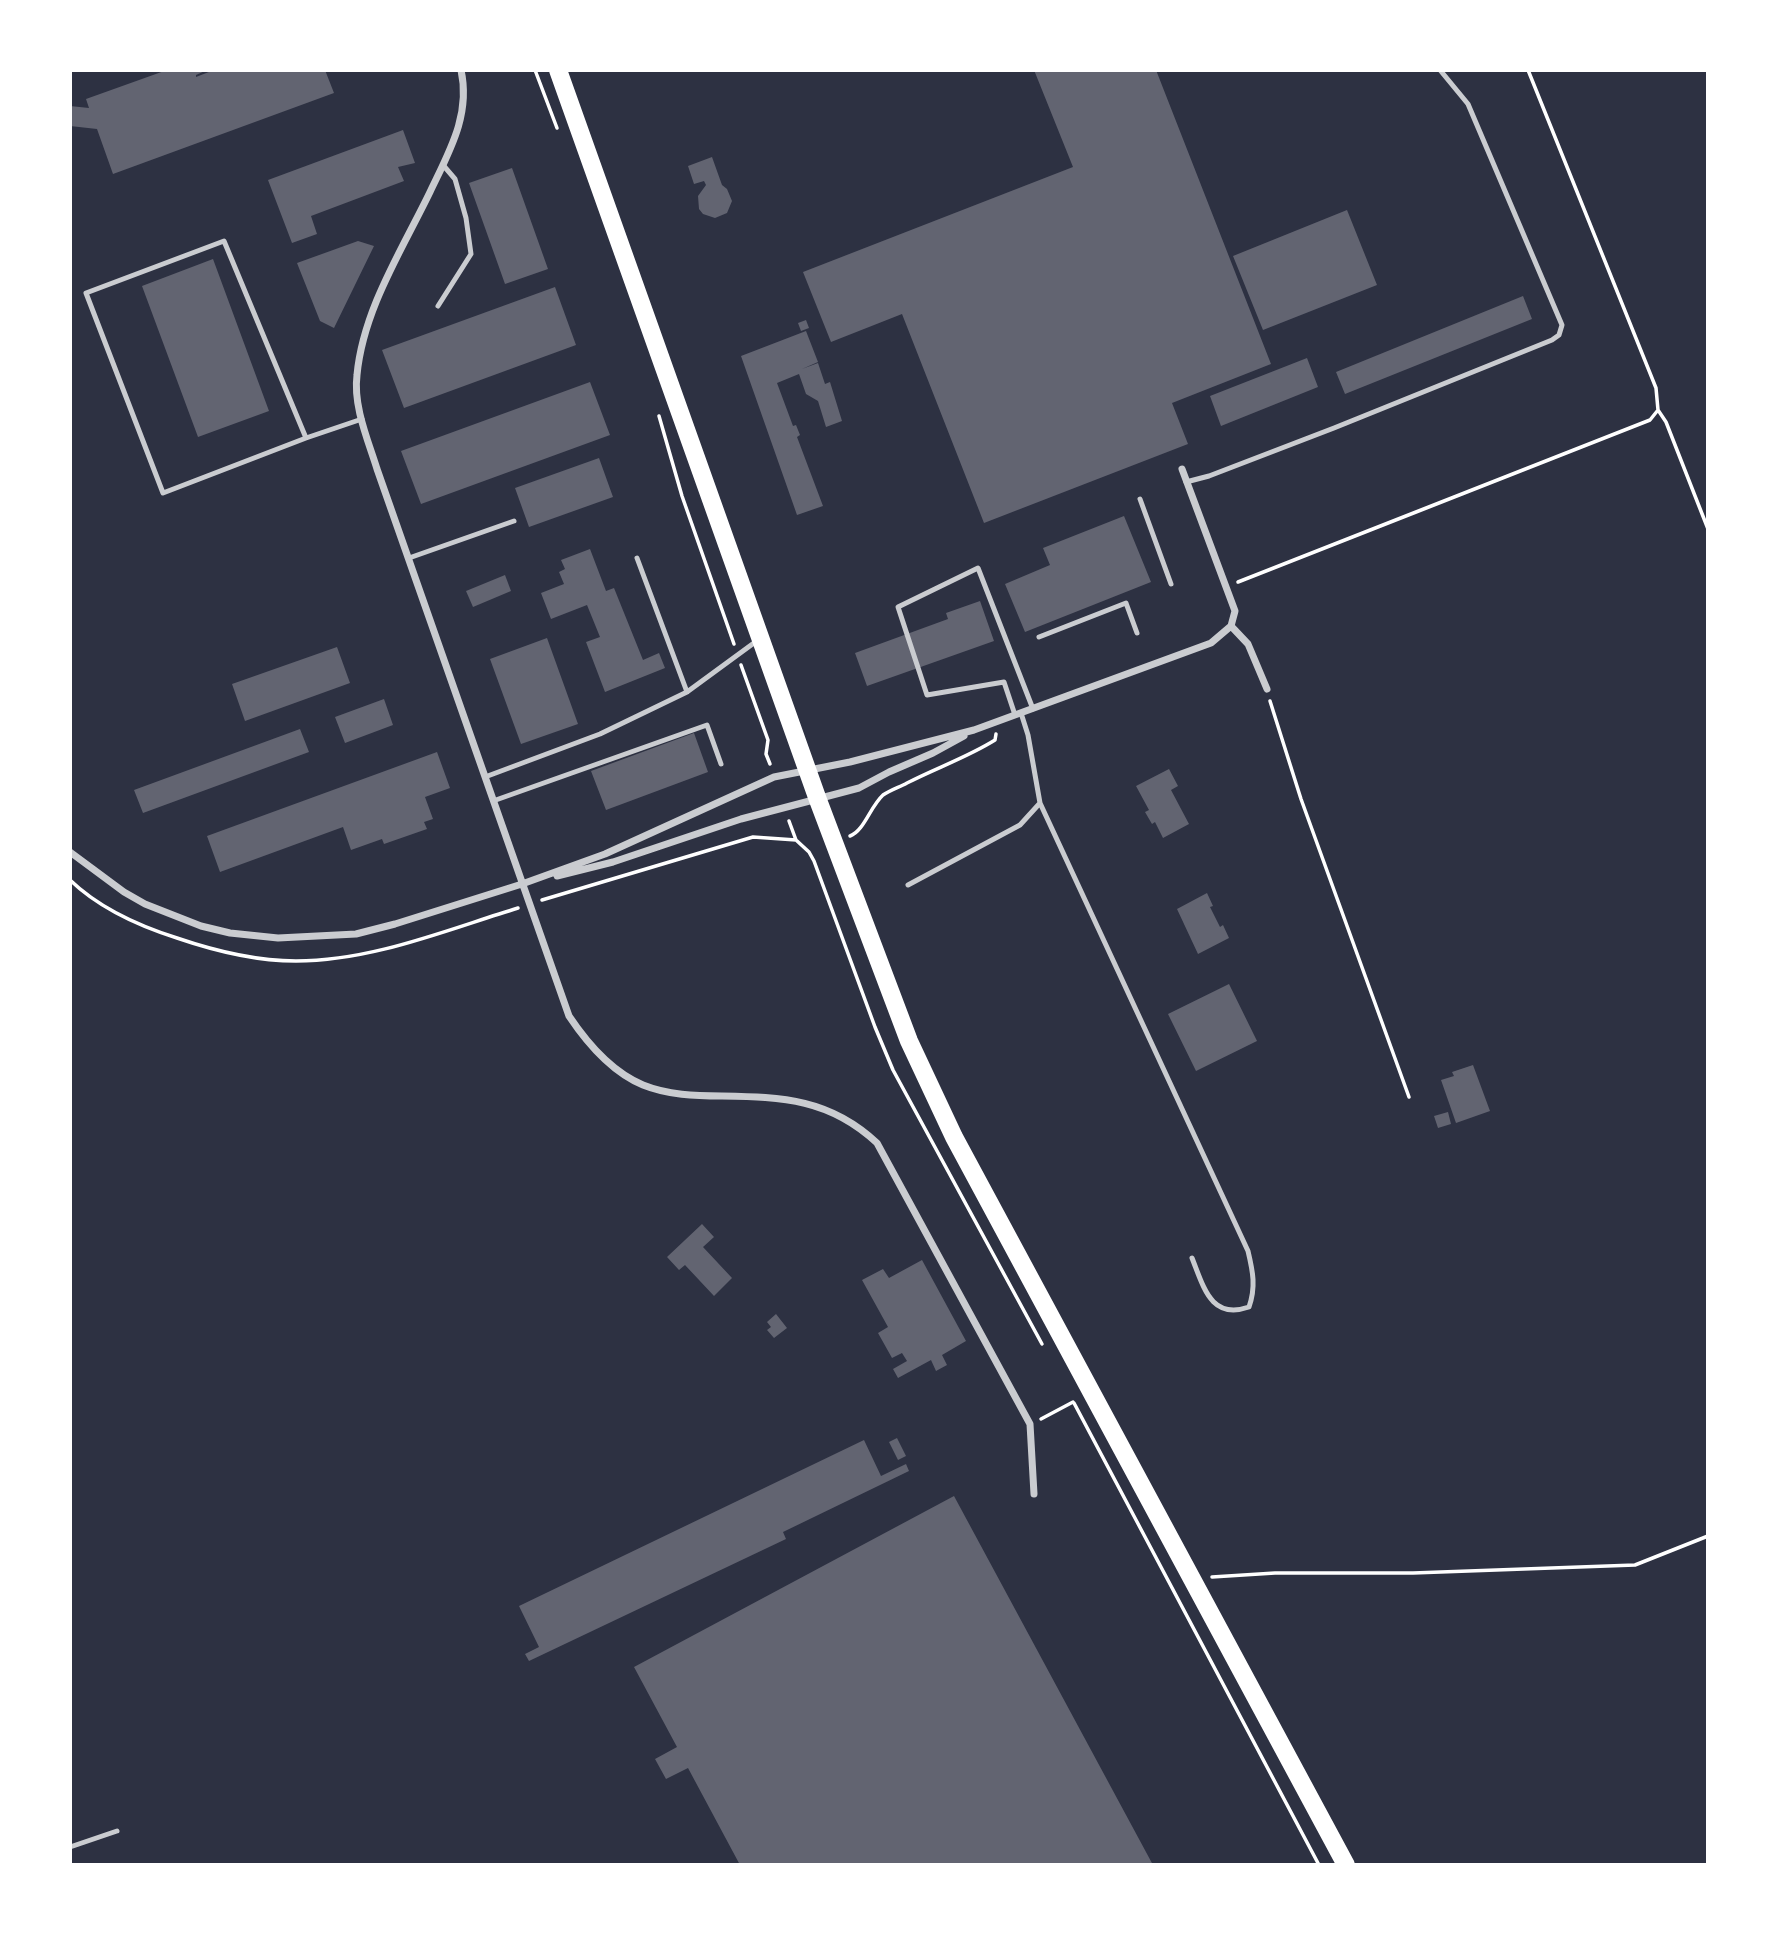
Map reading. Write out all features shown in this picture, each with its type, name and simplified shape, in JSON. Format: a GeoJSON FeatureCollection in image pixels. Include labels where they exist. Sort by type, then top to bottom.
{"type":"FeatureCollection","features":[{"type":"Feature","properties":{"kind":"main road"},"geometry":{"type":"LineString","coordinates":[[558,70],[818,800],[909,1041],[954,1137],[1346,1865]]}},
{"type":"Feature","properties":{"kind":"street"},"geometry":{"type":"LineString","coordinates":[[461,70],[465,96],[455,142],[379,297],[362,340],[356,379],[362,419],[377,469],[569,1016],[584,1038],[620,1071],[641,1084],[669,1093],[803,1101],[839,1114],[860,1126],[877,1143],[1030,1424],[1034,1494]]}},
{"type":"Feature","properties":{"kind":"street"},"geometry":{"type":"LineString","coordinates":[[70,852],[124,892],[169,914],[230,933],[278,939],[356,934],[522,884],[649,835],[774,777],[850,762],[974,730],[1211,643],[1231,626],[1235,611],[1182,469]]}},
{"type":"Feature","properties":{"kind":"street"},"geometry":{"type":"LineString","coordinates":[[1231,626],[1248,644],[1267,689]]}},
{"type":"Feature","properties":{"kind":"street"},"geometry":{"type":"LineString","coordinates":[[522,884],[613,862],[741,818],[859,788],[974,730]]}},
{"type":"Feature","properties":{"kind":"lane"},"geometry":{"type":"LineString","coordinates":[[1186,482],[1209,476],[1334,428],[1541,345],[1559,335],[1562,325],[1468,104],[1440,70]]}},
{"type":"Feature","properties":{"kind":"lane"},"geometry":{"type":"LineString","coordinates":[[438,306],[471,254],[466,218],[455,179],[443,165]]}},
{"type":"Feature","properties":{"kind":"lane"},"geometry":{"type":"LineString","coordinates":[[306,438],[224,241],[86,293],[163,493],[362,419]]}},
{"type":"Feature","properties":{"kind":"lane"},"geometry":{"type":"LineString","coordinates":[[1140,499],[1171,584]]}},
{"type":"Feature","properties":{"kind":"lane"},"geometry":{"type":"LineString","coordinates":[[409,558],[514,521]]}},
{"type":"Feature","properties":{"kind":"lane"},"geometry":{"type":"LineString","coordinates":[[637,558],[687,692]]}},
{"type":"Feature","properties":{"kind":"lane"},"geometry":{"type":"LineString","coordinates":[[1033,709],[978,568],[898,607],[927,695],[1004,682],[1028,735],[1040,803],[1248,1251],[1254,1277],[1254,1294],[1249,1307],[1235,1312],[1218,1307],[1208,1294],[1192,1258]]}},
{"type":"Feature","properties":{"kind":"lane"},"geometry":{"type":"LineString","coordinates":[[1039,637],[1126,603],[1137,632]]}},
{"type":"Feature","properties":{"kind":"lane"},"geometry":{"type":"LineString","coordinates":[[485,777],[600,734],[687,692],[761,638]]}},
{"type":"Feature","properties":{"kind":"lane"},"geometry":{"type":"LineString","coordinates":[[493,801],[707,725],[721,764]]}},
{"type":"Feature","properties":{"kind":"lane"},"geometry":{"type":"LineString","coordinates":[[908,885],[1020,825],[1040,803]]}},
{"type":"Feature","properties":{"kind":"lane"},"geometry":{"type":"LineString","coordinates":[[70,1847],[117,1831]]}},
{"type":"Feature","properties":{"kind":"path"},"geometry":{"type":"LineString","coordinates":[[535,70],[559,136]]}},
{"type":"Feature","properties":{"kind":"path"},"geometry":{"type":"LineString","coordinates":[[1528,70],[1656,388],[1658,410],[1708,529]]}},
{"type":"Feature","properties":{"kind":"path"},"geometry":{"type":"LineString","coordinates":[[657,409],[682,496],[768,740],[766,754],[774,777]]}},
{"type":"Feature","properties":{"kind":"path"},"geometry":{"type":"LineString","coordinates":[[1226,587],[1650,420],[1658,410]]}},
{"type":"Feature","properties":{"kind":"path"},"geometry":{"type":"LineString","coordinates":[[1267,689],[1301,799],[1409,1097]]}},
{"type":"Feature","properties":{"kind":"path"},"geometry":{"type":"LineString","coordinates":[[834,842],[856,834],[864,825],[867,814],[884,794],[995,740],[999,721]]}},
{"type":"Feature","properties":{"kind":"path"},"geometry":{"type":"LineString","coordinates":[[783,806],[796,840]]}},
{"type":"Feature","properties":{"kind":"path"},"geometry":{"type":"LineString","coordinates":[[1030,1424],[1073,1402]]}},
{"type":"Feature","properties":{"kind":"path"},"geometry":{"type":"LineString","coordinates":[[1093,1443],[1319,1865]]}},
{"type":"Feature","properties":{"kind":"path"},"geometry":{"type":"LineString","coordinates":[[1191,1578],[1275,1573],[1413,1573],[1635,1565],[1708,1536]]}},
{"type":"Feature","properties":{"kind":"building"},"geometry":{"type":"Polygon","coordinates":[[[167,70],[207,70],[196,77],[214,70],[325,70],[334,93],[113,174],[97,129],[70,126],[70,106],[89,108],[86,99],[167,70]]]}},
{"type":"Feature","properties":{"kind":"building"},"geometry":{"type":"Polygon","coordinates":[[[1034,70],[1156,70],[1271,364],[1172,403],[1188,444],[984,523],[902,314],[831,342],[803,272],[1073,167],[1034,70]]]}},
{"type":"Feature","properties":{"kind":"building"},"geometry":{"type":"Polygon","coordinates":[[[403,130],[415,163],[398,167],[404,181],[311,216],[317,234],[292,243],[268,180],[403,130]]]}},
{"type":"Feature","properties":{"kind":"building"},"geometry":{"type":"Polygon","coordinates":[[[712,157],[722,185],[727,189],[732,201],[727,213],[715,218],[703,214],[699,209],[698,196],[706,185],[704,181],[694,184],[688,166],[712,157]]]}},
{"type":"Feature","properties":{"kind":"building"},"geometry":{"type":"Polygon","coordinates":[[[512,168],[548,269],[505,284],[469,183],[512,168]]]}},
{"type":"Feature","properties":{"kind":"building"},"geometry":{"type":"Polygon","coordinates":[[[1347,210],[1377,285],[1263,330],[1233,256],[1347,210]]]}},
{"type":"Feature","properties":{"kind":"building"},"geometry":{"type":"Polygon","coordinates":[[[358,241],[374,246],[334,328],[320,321],[297,263],[358,241]]]}},
{"type":"Feature","properties":{"kind":"building"},"geometry":{"type":"Polygon","coordinates":[[[213,259],[269,411],[198,437],[142,286],[213,259]]]}},
{"type":"Feature","properties":{"kind":"building"},"geometry":{"type":"Polygon","coordinates":[[[555,287],[576,345],[404,408],[382,350],[555,287]]]}},
{"type":"Feature","properties":{"kind":"building"},"geometry":{"type":"Polygon","coordinates":[[[1523,296],[1532,319],[1345,394],[1336,372],[1523,296]]]}},
{"type":"Feature","properties":{"kind":"building"},"geometry":{"type":"Polygon","coordinates":[[[806,320],[809,328],[801,331],[798,323],[806,320]]]}},
{"type":"Feature","properties":{"kind":"building"},"geometry":{"type":"Polygon","coordinates":[[[806,331],[818,362],[802,369],[818,363],[825,384],[830,382],[842,421],[826,427],[818,401],[806,394],[799,374],[777,383],[793,426],[796,425],[800,435],[797,437],[823,506],[797,515],[741,356],[806,331]]]}},
{"type":"Feature","properties":{"kind":"building"},"geometry":{"type":"Polygon","coordinates":[[[1307,358],[1318,387],[1221,426],[1210,396],[1307,358]]]}},
{"type":"Feature","properties":{"kind":"building"},"geometry":{"type":"Polygon","coordinates":[[[590,382],[610,435],[421,504],[401,451],[590,382]]]}},
{"type":"Feature","properties":{"kind":"building"},"geometry":{"type":"Polygon","coordinates":[[[599,458],[613,497],[529,527],[515,488],[599,458]]]}},
{"type":"Feature","properties":{"kind":"building"},"geometry":{"type":"Polygon","coordinates":[[[1124,516],[1151,582],[1025,632],[1005,584],[1050,565],[1043,548],[1124,516]]]}},
{"type":"Feature","properties":{"kind":"building"},"geometry":{"type":"Polygon","coordinates":[[[590,549],[606,591],[614,588],[643,660],[659,653],[665,668],[605,692],[586,642],[600,637],[587,605],[551,619],[541,593],[564,584],[559,572],[565,569],[561,560],[590,549]]]}},
{"type":"Feature","properties":{"kind":"building"},"geometry":{"type":"Polygon","coordinates":[[[505,575],[511,591],[473,607],[466,591],[505,575]]]}},
{"type":"Feature","properties":{"kind":"building"},"geometry":{"type":"Polygon","coordinates":[[[980,601],[994,641],[867,686],[855,653],[948,619],[946,613],[980,601]]]}},
{"type":"Feature","properties":{"kind":"building"},"geometry":{"type":"Polygon","coordinates":[[[547,638],[578,724],[521,744],[490,659],[547,638]]]}},
{"type":"Feature","properties":{"kind":"building"},"geometry":{"type":"Polygon","coordinates":[[[337,647],[350,683],[245,721],[232,684],[337,647]]]}},
{"type":"Feature","properties":{"kind":"building"},"geometry":{"type":"Polygon","coordinates":[[[384,699],[393,725],[345,743],[335,717],[384,699]]]}},
{"type":"Feature","properties":{"kind":"building"},"geometry":{"type":"Polygon","coordinates":[[[300,729],[309,752],[143,813],[134,790],[300,729]]]}},
{"type":"Feature","properties":{"kind":"building"},"geometry":{"type":"Polygon","coordinates":[[[694,733],[708,772],[606,810],[591,771],[694,733]]]}},
{"type":"Feature","properties":{"kind":"building"},"geometry":{"type":"Polygon","coordinates":[[[437,752],[450,788],[425,797],[433,819],[424,822],[427,829],[384,844],[382,839],[351,850],[343,827],[220,872],[207,836],[437,752]]]}},
{"type":"Feature","properties":{"kind":"building"},"geometry":{"type":"Polygon","coordinates":[[[1169,769],[1178,786],[1171,790],[1189,824],[1163,838],[1155,822],[1152,824],[1145,812],[1149,810],[1136,786],[1169,769]]]}},
{"type":"Feature","properties":{"kind":"building"},"geometry":{"type":"Polygon","coordinates":[[[1207,893],[1213,906],[1210,907],[1229,938],[1198,954],[1177,909],[1207,893]]]}},
{"type":"Feature","properties":{"kind":"building"},"geometry":{"type":"Polygon","coordinates":[[[1229,984],[1257,1041],[1196,1071],[1168,1014],[1229,984]]]}},
{"type":"Feature","properties":{"kind":"building"},"geometry":{"type":"Polygon","coordinates":[[[1473,1065],[1490,1111],[1456,1123],[1441,1080],[1454,1076],[1452,1072],[1473,1065]]]}},
{"type":"Feature","properties":{"kind":"building"},"geometry":{"type":"Polygon","coordinates":[[[1448,1112],[1451,1124],[1438,1128],[1434,1116],[1448,1112]]]}},
{"type":"Feature","properties":{"kind":"building"},"geometry":{"type":"Polygon","coordinates":[[[702,1224],[714,1237],[703,1247],[732,1278],[714,1296],[685,1265],[679,1270],[667,1257],[702,1224]]]}},
{"type":"Feature","properties":{"kind":"building"},"geometry":{"type":"Polygon","coordinates":[[[922,1260],[966,1341],[942,1355],[947,1365],[936,1371],[931,1360],[898,1378],[893,1369],[907,1361],[902,1353],[892,1358],[878,1333],[888,1327],[862,1280],[883,1269],[889,1278],[922,1260]]]}},
{"type":"Feature","properties":{"kind":"building"},"geometry":{"type":"Polygon","coordinates":[[[776,1314],[787,1328],[774,1338],[767,1330],[771,1327],[767,1322],[776,1314]]]}},
{"type":"Feature","properties":{"kind":"building"},"geometry":{"type":"Polygon","coordinates":[[[897,1438],[906,1456],[898,1460],[889,1442],[897,1438]]]}},
{"type":"Feature","properties":{"kind":"building"},"geometry":{"type":"Polygon","coordinates":[[[864,1440],[881,1476],[906,1464],[909,1471],[783,1532],[786,1539],[529,1661],[525,1654],[539,1647],[519,1606],[864,1440]]]}},
{"type":"Feature","properties":{"kind":"building"},"geometry":{"type":"Polygon","coordinates":[[[954,1496],[1153,1865],[740,1865],[688,1768],[666,1779],[655,1759],[677,1747],[634,1667],[954,1496]]]}}]}
